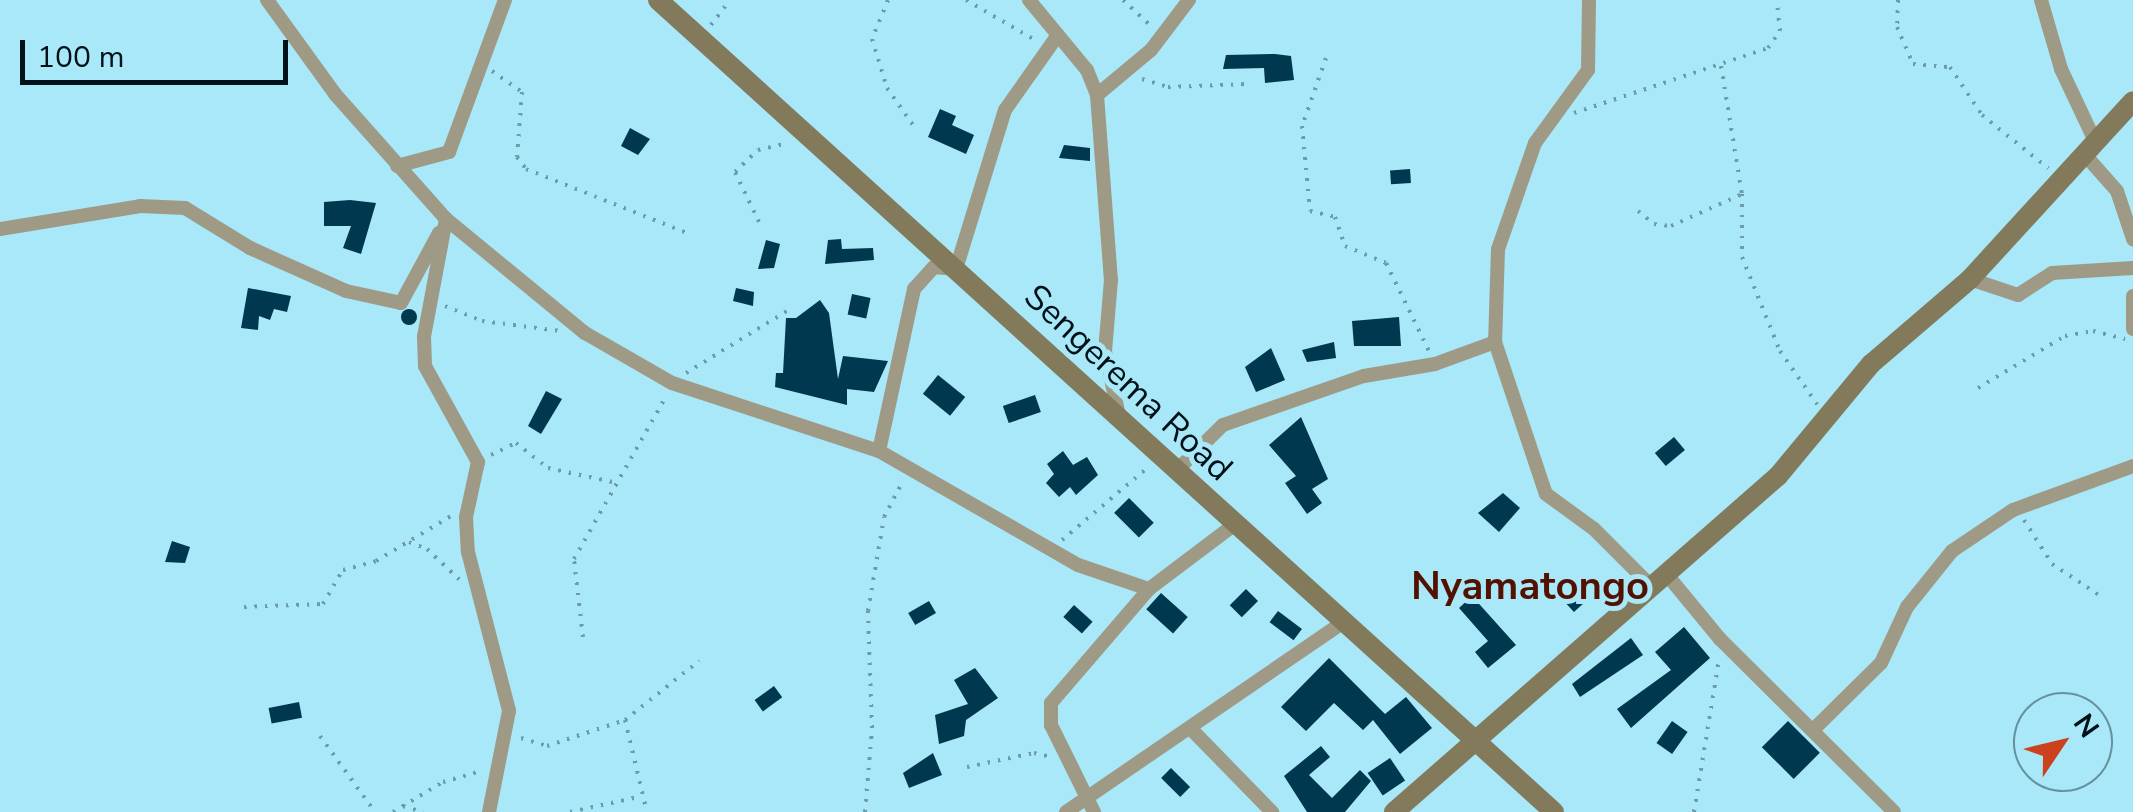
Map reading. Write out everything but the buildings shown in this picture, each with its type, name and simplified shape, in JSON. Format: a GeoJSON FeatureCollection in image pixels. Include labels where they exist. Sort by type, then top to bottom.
{"type":"FeatureCollection","features":[{"type":"Feature","properties":{"kind":"main road","name":"Sengerema Road"},"geometry":{"type":"LineString","coordinates":[[658,0],[1554,812]]}},
{"type":"Feature","properties":{"kind":"main road"},"geometry":{"type":"LineString","coordinates":[[1394,812],[1778,476],[1871,364],[1970,279],[2071,174],[2133,101]]}},
{"type":"Feature","properties":{"kind":"street"},"geometry":{"type":"LineString","coordinates":[[267,0],[397,166],[446,219],[585,333],[672,383],[878,452],[1052,550],[1149,589]]}},
{"type":"Feature","properties":{"kind":"street"},"geometry":{"type":"LineString","coordinates":[[397,166],[448,152],[506,0]]}},
{"type":"Feature","properties":{"kind":"street"},"geometry":{"type":"LineString","coordinates":[[1029,0],[1051,44],[1086,70],[1097,95],[1111,280],[1105,351],[1119,417]]}},
{"type":"Feature","properties":{"kind":"street"},"geometry":{"type":"LineString","coordinates":[[1097,95],[1130,71],[1189,0]]}},
{"type":"Feature","properties":{"kind":"street"},"geometry":{"type":"LineString","coordinates":[[1588,0],[1588,70],[1555,116],[1516,188],[1498,249],[1495,342],[1546,494],[1660,582],[1894,812]]}},
{"type":"Feature","properties":{"kind":"street"},"geometry":{"type":"LineString","coordinates":[[2040,0],[2091,150],[2117,191],[2133,239]]}},
{"type":"Feature","properties":{"kind":"street"},"geometry":{"type":"LineString","coordinates":[[878,452],[914,289],[934,267],[956,269],[1004,110],[1051,44]]}},
{"type":"Feature","properties":{"kind":"street"},"geometry":{"type":"LineString","coordinates":[[0,229],[140,206],[186,208],[250,248],[346,291],[401,303],[446,219]]}},
{"type":"Feature","properties":{"kind":"street"},"geometry":{"type":"LineString","coordinates":[[446,219],[424,337],[426,366],[478,462],[466,517],[475,586],[506,690],[506,725],[494,766],[489,812]]}},
{"type":"Feature","properties":{"kind":"street"},"geometry":{"type":"LineString","coordinates":[[1970,279],[2018,295],[2052,273],[2133,268]]}},
{"type":"Feature","properties":{"kind":"street"},"geometry":{"type":"LineString","coordinates":[[2133,296],[2133,332]]}},
{"type":"Feature","properties":{"kind":"street"},"geometry":{"type":"LineString","coordinates":[[1169,467],[1223,425],[1364,376],[1435,364],[1495,342]]}},
{"type":"Feature","properties":{"kind":"street"},"geometry":{"type":"LineString","coordinates":[[1814,730],[1880,662],[1908,607],[1952,551],[2013,510],[2133,466]]}},
{"type":"Feature","properties":{"kind":"street"},"geometry":{"type":"LineString","coordinates":[[1091,806],[1052,725],[1051,703],[1149,589],[1234,525]]}},
{"type":"Feature","properties":{"kind":"street"},"geometry":{"type":"LineString","coordinates":[[1066,812],[1091,806],[1344,622]]}},
{"type":"Feature","properties":{"kind":"street"},"geometry":{"type":"LineString","coordinates":[[1192,730],[1272,812]]}},
{"type":"Feature","properties":{"kind":"path"},"geometry":{"type":"LineString","coordinates":[[699,41],[730,0]]}},
{"type":"Feature","properties":{"kind":"path"},"geometry":{"type":"LineString","coordinates":[[888,0],[872,39],[887,88],[915,128]]}},
{"type":"Feature","properties":{"kind":"path"},"geometry":{"type":"LineString","coordinates":[[966,0],[1051,44]]}},
{"type":"Feature","properties":{"kind":"path"},"geometry":{"type":"LineString","coordinates":[[1124,0],[1164,32]]}},
{"type":"Feature","properties":{"kind":"path"},"geometry":{"type":"LineString","coordinates":[[1555,116],[1597,110],[1747,60],[1776,40],[1778,0]]}},
{"type":"Feature","properties":{"kind":"path"},"geometry":{"type":"LineString","coordinates":[[1898,0],[1900,38],[1914,64],[1950,67],[1982,116],[2038,164],[2071,174]]}},
{"type":"Feature","properties":{"kind":"path"},"geometry":{"type":"LineString","coordinates":[[1326,58],[1302,126],[1310,212],[1335,217],[1345,246],[1386,263],[1435,364]]}},
{"type":"Feature","properties":{"kind":"path"},"geometry":{"type":"LineString","coordinates":[[1721,66],[1742,194],[1742,257],[1780,351],[1825,417]]}},
{"type":"Feature","properties":{"kind":"path"},"geometry":{"type":"LineString","coordinates":[[478,67],[505,75],[522,92],[516,157],[526,168],[689,234]]}},
{"type":"Feature","properties":{"kind":"path"},"geometry":{"type":"LineString","coordinates":[[1130,71],[1152,86],[1247,84]]}},
{"type":"Feature","properties":{"kind":"path"},"geometry":{"type":"LineString","coordinates":[[758,222],[738,189],[735,172],[742,159],[813,140]]}},
{"type":"Feature","properties":{"kind":"path"},"geometry":{"type":"LineString","coordinates":[[1638,211],[1654,224],[1670,226],[1742,194]]}},
{"type":"Feature","properties":{"kind":"path"},"geometry":{"type":"LineString","coordinates":[[445,291],[445,309],[482,321],[585,333]]}},
{"type":"Feature","properties":{"kind":"path"},"geometry":{"type":"LineString","coordinates":[[583,637],[574,559],[613,482],[672,383],[790,309]]}},
{"type":"Feature","properties":{"kind":"path"},"geometry":{"type":"LineString","coordinates":[[1978,388],[2065,336],[2093,331],[2121,340],[2133,332]]}},
{"type":"Feature","properties":{"kind":"path"},"geometry":{"type":"LineString","coordinates":[[478,462],[516,443],[548,468],[613,482]]}},
{"type":"Feature","properties":{"kind":"path"},"geometry":{"type":"LineString","coordinates":[[1052,550],[1136,474],[1169,467]]}},
{"type":"Feature","properties":{"kind":"path"},"geometry":{"type":"LineString","coordinates":[[865,812],[872,728],[868,610],[884,517],[910,468]]}},
{"type":"Feature","properties":{"kind":"path"},"geometry":{"type":"LineString","coordinates":[[2013,510],[2052,564],[2099,595]]}},
{"type":"Feature","properties":{"kind":"path"},"geometry":{"type":"LineString","coordinates":[[244,607],[323,604],[343,570],[376,561],[435,520],[466,517]]}},
{"type":"Feature","properties":{"kind":"path"},"geometry":{"type":"LineString","coordinates":[[408,542],[427,549],[454,578],[475,586]]}},
{"type":"Feature","properties":{"kind":"path"},"geometry":{"type":"LineString","coordinates":[[1694,812],[1720,639]]}},
{"type":"Feature","properties":{"kind":"path"},"geometry":{"type":"LineString","coordinates":[[506,725],[525,742],[546,746],[625,720],[699,661]]}},
{"type":"Feature","properties":{"kind":"path"},"geometry":{"type":"LineString","coordinates":[[625,720],[639,796],[647,812]]}},
{"type":"Feature","properties":{"kind":"path"},"geometry":{"type":"LineString","coordinates":[[320,736],[375,812]]}},
{"type":"Feature","properties":{"kind":"path"},"geometry":{"type":"LineString","coordinates":[[967,766],[1034,754],[1071,761]]}},
{"type":"Feature","properties":{"kind":"path"},"geometry":{"type":"LineString","coordinates":[[393,812],[442,782],[494,766]]}},
{"type":"Feature","properties":{"kind":"path"},"geometry":{"type":"LineString","coordinates":[[570,812],[639,796]]}},
{"type":"Feature","properties":{"kind":"path"},"geometry":{"type":"LineString","coordinates":[[402,806],[423,812]]}},
{"type":"Feature","properties":{"kind":"district","name":"Nyamatongo"},"geometry":{"type":"Point","coordinates":[1530,586]}}]}
